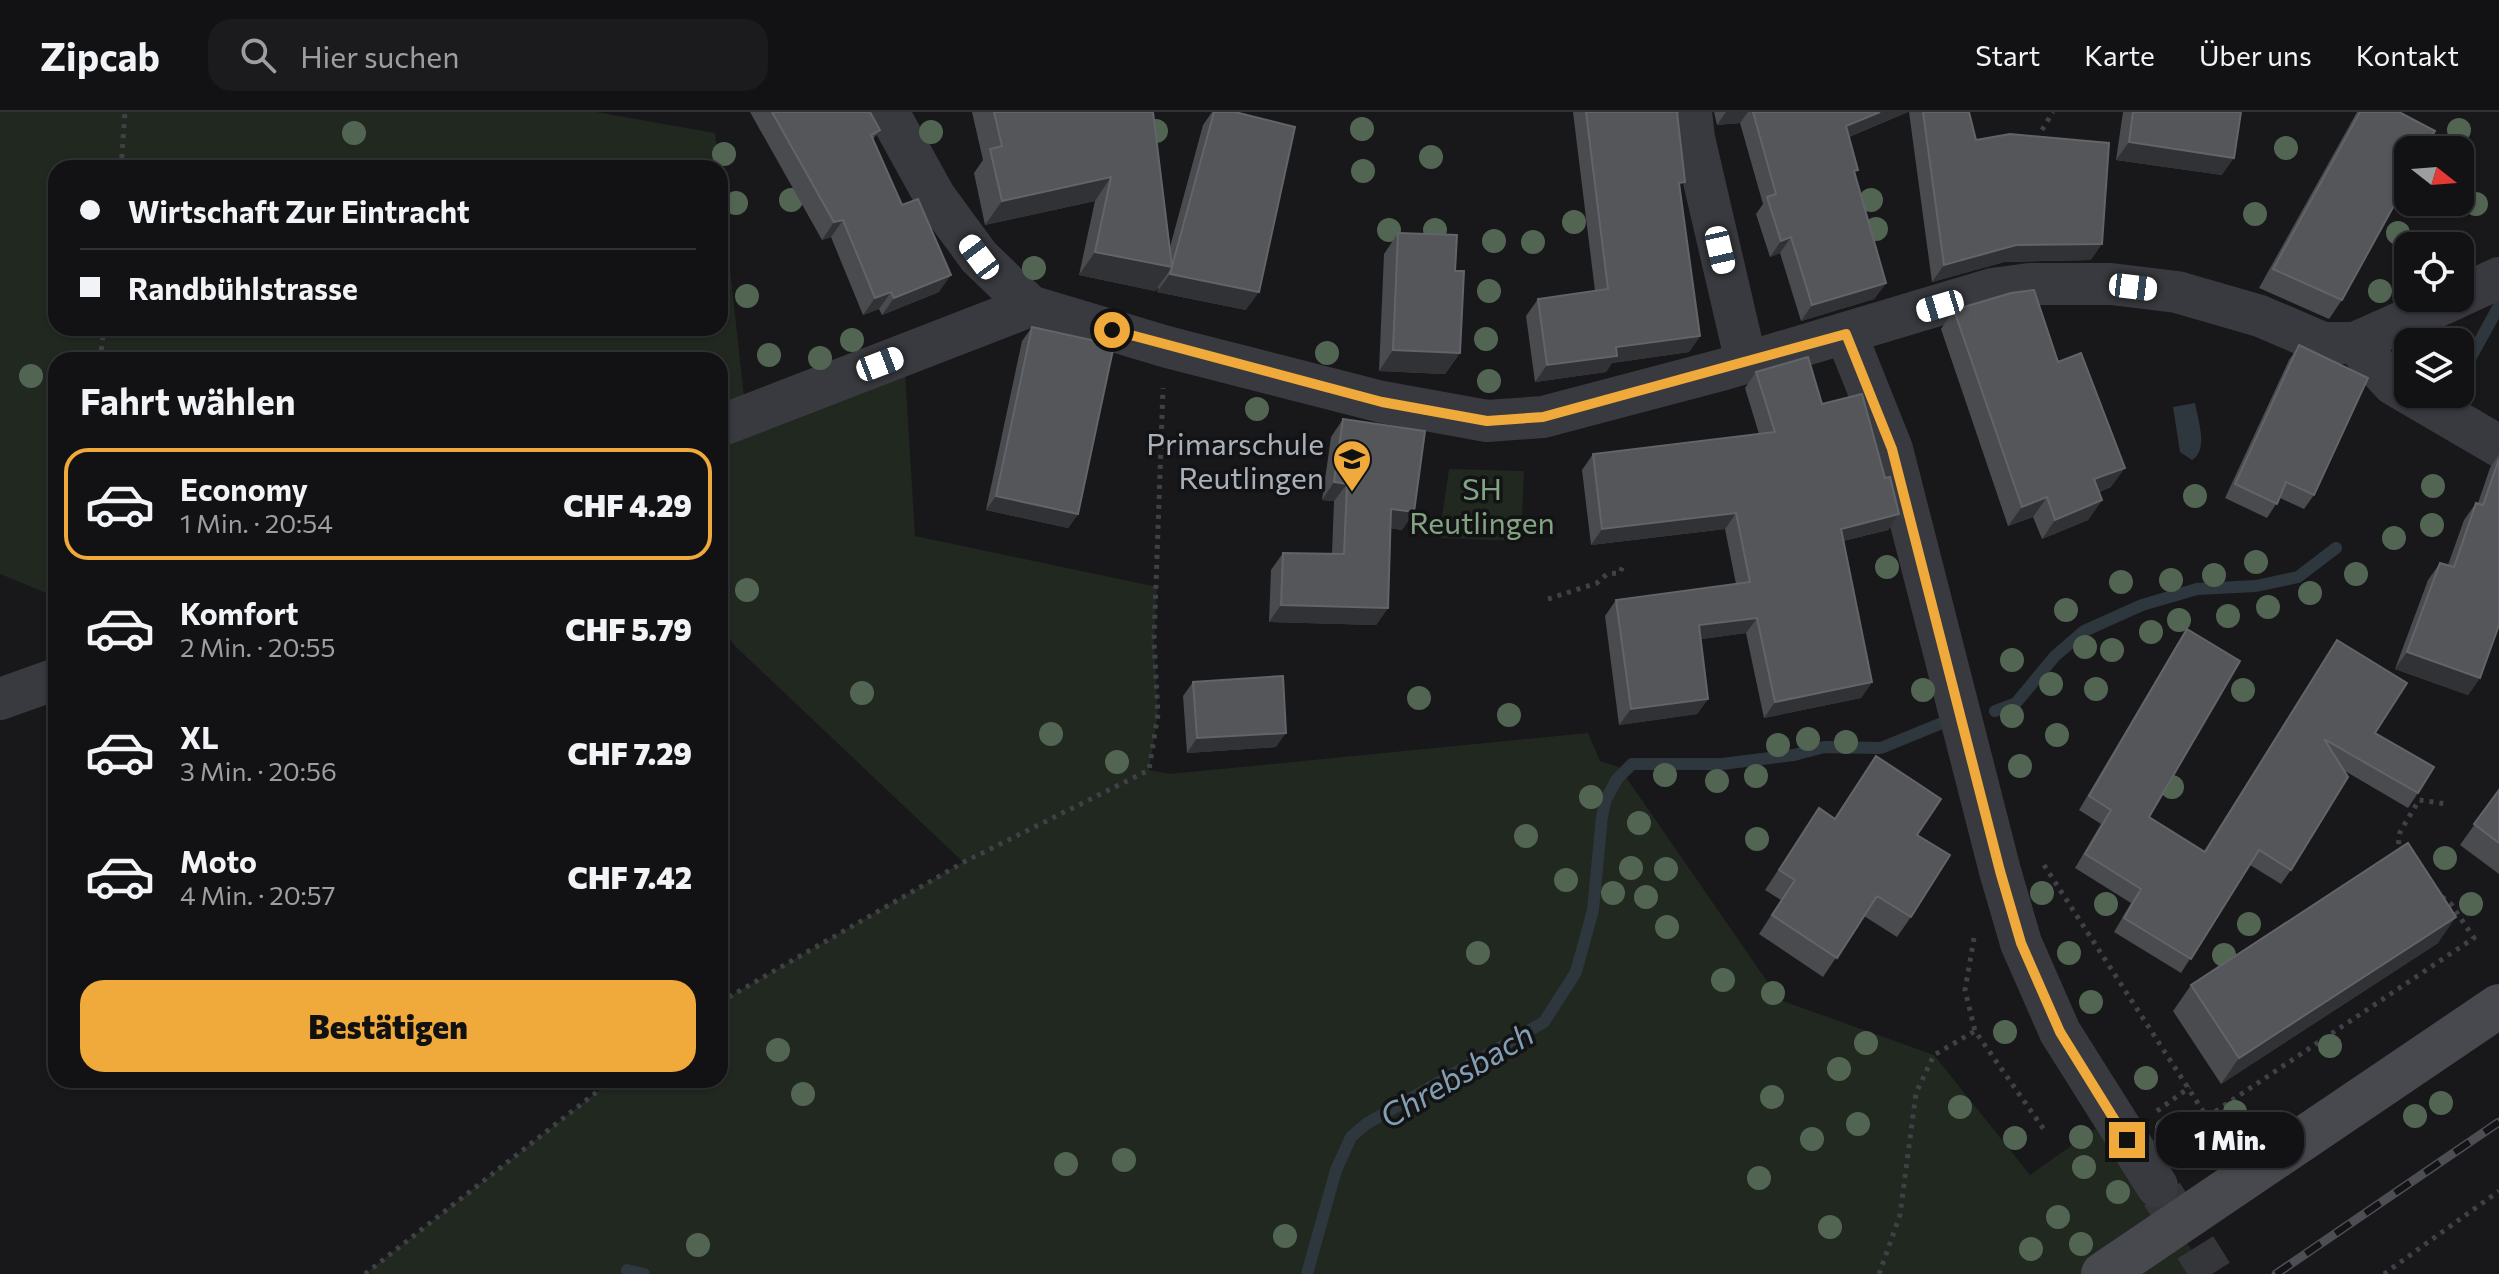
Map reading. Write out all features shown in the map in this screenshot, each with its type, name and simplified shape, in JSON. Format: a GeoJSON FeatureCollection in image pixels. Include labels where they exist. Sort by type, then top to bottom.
{"type":"FeatureCollection","features":[{"type":"Feature","properties":{"kind":"main road"},"geometry":{"type":"LineString","coordinates":[[2103,1274],[2499,1006]]}},
{"type":"Feature","properties":{"kind":"street"},"geometry":{"type":"LineString","coordinates":[[888,112],[944,209],[979,257],[1030,306],[1167,347],[1382,402],[1487,421],[1543,417],[1846,334],[1992,289],[2029,284],[2111,284],[2177,292],[2260,316],[2323,343],[2355,343],[2424,312]]}},
{"type":"Feature","properties":{"kind":"street"},"geometry":{"type":"LineString","coordinates":[[1691,112],[1694,138],[1746,362]]}},
{"type":"Feature","properties":{"kind":"street"},"geometry":{"type":"LineString","coordinates":[[2474,290],[2499,278]]}},
{"type":"Feature","properties":{"kind":"street"},"geometry":{"type":"LineString","coordinates":[[728,423],[1030,306]]}},
{"type":"Feature","properties":{"kind":"street"},"geometry":{"type":"LineString","coordinates":[[1846,334],[1892,449],[2021,943],[2060,1032],[2157,1186]]}},
{"type":"Feature","properties":{"kind":"street"},"geometry":{"type":"LineString","coordinates":[[2355,343],[2394,385]]}},
{"type":"Feature","properties":{"kind":"street"},"geometry":{"type":"LineString","coordinates":[[2433,408],[2499,446]]}},
{"type":"Feature","properties":{"kind":"street"},"geometry":{"type":"LineString","coordinates":[[0,699],[48,682]]}},
{"type":"Feature","properties":{"kind":"path"},"geometry":{"type":"LineString","coordinates":[[122,160],[125,112]]}},
{"type":"Feature","properties":{"kind":"path"},"geometry":{"type":"LineString","coordinates":[[2042,130],[2053,112]]}},
{"type":"Feature","properties":{"kind":"path"},"geometry":{"type":"LineString","coordinates":[[728,997],[964,862],[1149,770],[1158,714],[1154,641],[1162,396]]}},
{"type":"Feature","properties":{"kind":"path"},"geometry":{"type":"LineString","coordinates":[[1548,599],[1597,583],[1607,574],[1620,573],[1624,563]]}},
{"type":"Feature","properties":{"kind":"path"},"geometry":{"type":"LineString","coordinates":[[2396,857],[2400,832],[2419,800],[2447,804]]}},
{"type":"Feature","properties":{"kind":"path"},"geometry":{"type":"LineString","coordinates":[[1993,845],[2020,841],[2036,854],[2226,1146]]}},
{"type":"Feature","properties":{"kind":"path"},"geometry":{"type":"LineString","coordinates":[[2207,1117],[2474,938],[2451,904],[2440,895]]}},
{"type":"Feature","properties":{"kind":"path"},"geometry":{"type":"LineString","coordinates":[[1974,935],[1965,990],[1975,1031],[2045,1131]]}},
{"type":"Feature","properties":{"kind":"path"},"geometry":{"type":"LineString","coordinates":[[1879,1274],[1900,1215],[1916,1093],[1934,1055],[1975,1031]]}},
{"type":"Feature","properties":{"kind":"path"},"geometry":{"type":"LineString","coordinates":[[365,1274],[602,1088]]}},
{"type":"Feature","properties":{"kind":"path"},"geometry":{"type":"LineString","coordinates":[[2384,1274],[2499,1191]]}},
{"type":"Feature","properties":{"kind":"green space"},"geometry":{"type":"Polygon","coordinates":[[[0,112],[596,112],[715,133],[718,160],[48,160],[48,336],[728,336],[728,252],[746,415],[904,355],[915,536],[1157,587],[1154,641],[1158,714],[1149,770],[1170,774],[1588,733],[1600,761],[1619,767],[1780,1000],[1934,1055],[2030,1175],[2112,1117],[2157,1186],[2175,1225],[2208,1274],[365,1274],[602,1088],[728,1088],[728,997],[963,862],[728,637],[728,352],[48,352],[48,594],[0,574],[0,112]]]}},
{"type":"Feature","properties":{"kind":"green space","name":"SH Reutlingen"},"geometry":{"type":"Polygon","coordinates":[[[1449,469],[1524,471],[1521,541],[1439,538],[1449,469]]]}},
{"type":"Feature","properties":{"kind":"shaded area"},"geometry":{"type":"Polygon","coordinates":[[[2195,403],[2201,442],[2192,460],[2180,452],[2173,407],[2195,403]]]}},
{"type":"Feature","properties":{"kind":"building"},"geometry":{"type":"Polygon","coordinates":[[[772,112],[870,112],[880,130],[871,135],[902,205],[918,199],[951,275],[894,298],[891,292],[875,298],[843,220],[834,222],[772,112]]]}},
{"type":"Feature","properties":{"kind":"building"},"geometry":{"type":"Polygon","coordinates":[[[994,112],[1153,112],[1172,267],[1095,252],[1111,177],[1002,201],[990,149],[1002,146],[994,112]]]}},
{"type":"Feature","properties":{"kind":"building"},"geometry":{"type":"Polygon","coordinates":[[[1214,112],[1235,112],[1295,127],[1259,292],[1170,274],[1214,112]]]}},
{"type":"Feature","properties":{"kind":"building"},"geometry":{"type":"Polygon","coordinates":[[[1586,112],[1677,112],[1685,182],[1679,183],[1700,336],[1616,347],[1617,356],[1547,365],[1538,299],[1608,289],[1586,112]]]}},
{"type":"Feature","properties":{"kind":"building"},"geometry":{"type":"Polygon","coordinates":[[[1753,112],[1880,112],[1846,126],[1858,170],[1854,171],[1886,283],[1812,305],[1791,237],[1781,241],[1767,197],[1776,194],[1753,112]]]}},
{"type":"Feature","properties":{"kind":"building"},"geometry":{"type":"Polygon","coordinates":[[[1923,112],[1969,112],[1976,140],[2010,134],[2109,143],[2102,244],[2016,245],[1944,265],[1923,112]]]}},
{"type":"Feature","properties":{"kind":"building"},"geometry":{"type":"Polygon","coordinates":[[[2133,112],[2241,112],[2234,158],[2129,142],[2133,112]]]}},
{"type":"Feature","properties":{"kind":"building"},"geometry":{"type":"Polygon","coordinates":[[[2360,112],[2399,112],[2435,131],[2432,136],[2394,136],[2394,205],[2342,300],[2273,269],[2360,112]]]}},
{"type":"Feature","properties":{"kind":"building"},"geometry":{"type":"Polygon","coordinates":[[[1398,233],[1457,235],[1455,271],[1464,271],[1460,353],[1393,350],[1398,233]]]}},
{"type":"Feature","properties":{"kind":"building"},"geometry":{"type":"Polygon","coordinates":[[[2034,290],[2058,362],[2081,353],[2125,468],[2094,479],[2102,500],[2055,520],[2047,497],[2022,507],[1954,310],[2011,293],[2034,290]]]}},
{"type":"Feature","properties":{"kind":"building"},"geometry":{"type":"Polygon","coordinates":[[[1032,327],[1114,345],[1078,514],[996,496],[1032,327]]]}},
{"type":"Feature","properties":{"kind":"building"},"geometry":{"type":"Polygon","coordinates":[[[2299,345],[2368,378],[2314,495],[2286,482],[2277,504],[2235,484],[2299,345]]]}},
{"type":"Feature","properties":{"kind":"building"},"geometry":{"type":"Polygon","coordinates":[[[1808,357],[1822,404],[1862,394],[1885,478],[1890,477],[1899,514],[1841,529],[1872,682],[1775,702],[1757,618],[1699,625],[1708,699],[1631,709],[1616,600],[1750,582],[1736,513],[1602,529],[1593,454],[1775,432],[1756,372],[1808,357]]]}},
{"type":"Feature","properties":{"kind":"building"},"geometry":{"type":"Polygon","coordinates":[[[1343,419],[1425,431],[1414,512],[1391,509],[1388,608],[1281,605],[1283,553],[1344,554],[1347,484],[1334,482],[1343,419]]]}},
{"type":"Feature","properties":{"kind":"building"},"geometry":{"type":"Polygon","coordinates":[[[2499,459],[2499,625],[2480,678],[2407,652],[2440,563],[2454,567],[2476,503],[2483,505],[2499,459]]]}},
{"type":"Feature","properties":{"kind":"building"},"geometry":{"type":"Polygon","coordinates":[[[2187,629],[2240,661],[2149,817],[2205,852],[2337,640],[2407,683],[2375,733],[2434,767],[2418,793],[2324,739],[2348,777],[2291,870],[2259,850],[2191,959],[2124,918],[2141,889],[2085,854],[2111,810],[2089,796],[2187,629]]]}},
{"type":"Feature","properties":{"kind":"building"},"geometry":{"type":"Polygon","coordinates":[[[1283,676],[1286,733],[1197,738],[1193,682],[1283,676]]]}},
{"type":"Feature","properties":{"kind":"building"},"geometry":{"type":"Polygon","coordinates":[[[1876,756],[1941,799],[1917,835],[1950,855],[1911,917],[1877,896],[1837,958],[1772,915],[1795,880],[1779,870],[1819,808],[1835,819],[1876,756]]]}},
{"type":"Feature","properties":{"kind":"building"},"geometry":{"type":"Polygon","coordinates":[[[2499,790],[2499,843],[2474,824],[2499,790]]]}},
{"type":"Feature","properties":{"kind":"building"},"geometry":{"type":"Polygon","coordinates":[[[2408,843],[2456,917],[2239,1058],[2191,985],[2408,843]]]}},
{"type":"Feature","properties":{"kind":"waterway","name":"Chrebsbach"},"geometry":{"type":"LineString","coordinates":[[2474,352],[2499,306]]}},
{"type":"Feature","properties":{"kind":"waterway","name":"Chrebsbach"},"geometry":{"type":"LineString","coordinates":[[1995,711],[2016,703],[2055,656],[2084,631],[2142,605],[2197,589],[2256,586],[2298,577],[2336,548]]}},
{"type":"Feature","properties":{"kind":"waterway","name":"Chrebsbach"},"geometry":{"type":"LineString","coordinates":[[1307,1274],[1336,1170],[1351,1137],[1366,1124],[1544,1022],[1576,972],[1593,910],[1606,799],[1617,779],[1632,764],[1722,764],[1794,755],[1824,747],[1881,748],[1942,723]]}},
{"type":"Feature","properties":{"kind":"waterway"},"geometry":{"type":"LineString","coordinates":[[627,1270],[644,1274]]}},
{"type":"Feature","properties":{"kind":"tunnel"},"geometry":{"type":"LineString","coordinates":[[2162,1194],[2212,1274]]}},
{"type":"Feature","properties":{"kind":"railway"},"geometry":{"type":"LineString","coordinates":[[2276,1274],[2499,1122]]}},
{"type":"Feature","properties":{"kind":"place","name":"Primarschule Reutlingen"},"geometry":{"type":"Point","coordinates":[1352,493]}},
{"type":"Feature","properties":{"kind":"route"},"geometry":{"type":"LineString","coordinates":[[1112,330],[1382,402],[1487,421],[1543,417],[1846,334],[1892,449],[2021,943],[2060,1032],[2127,1140]]}}]}
